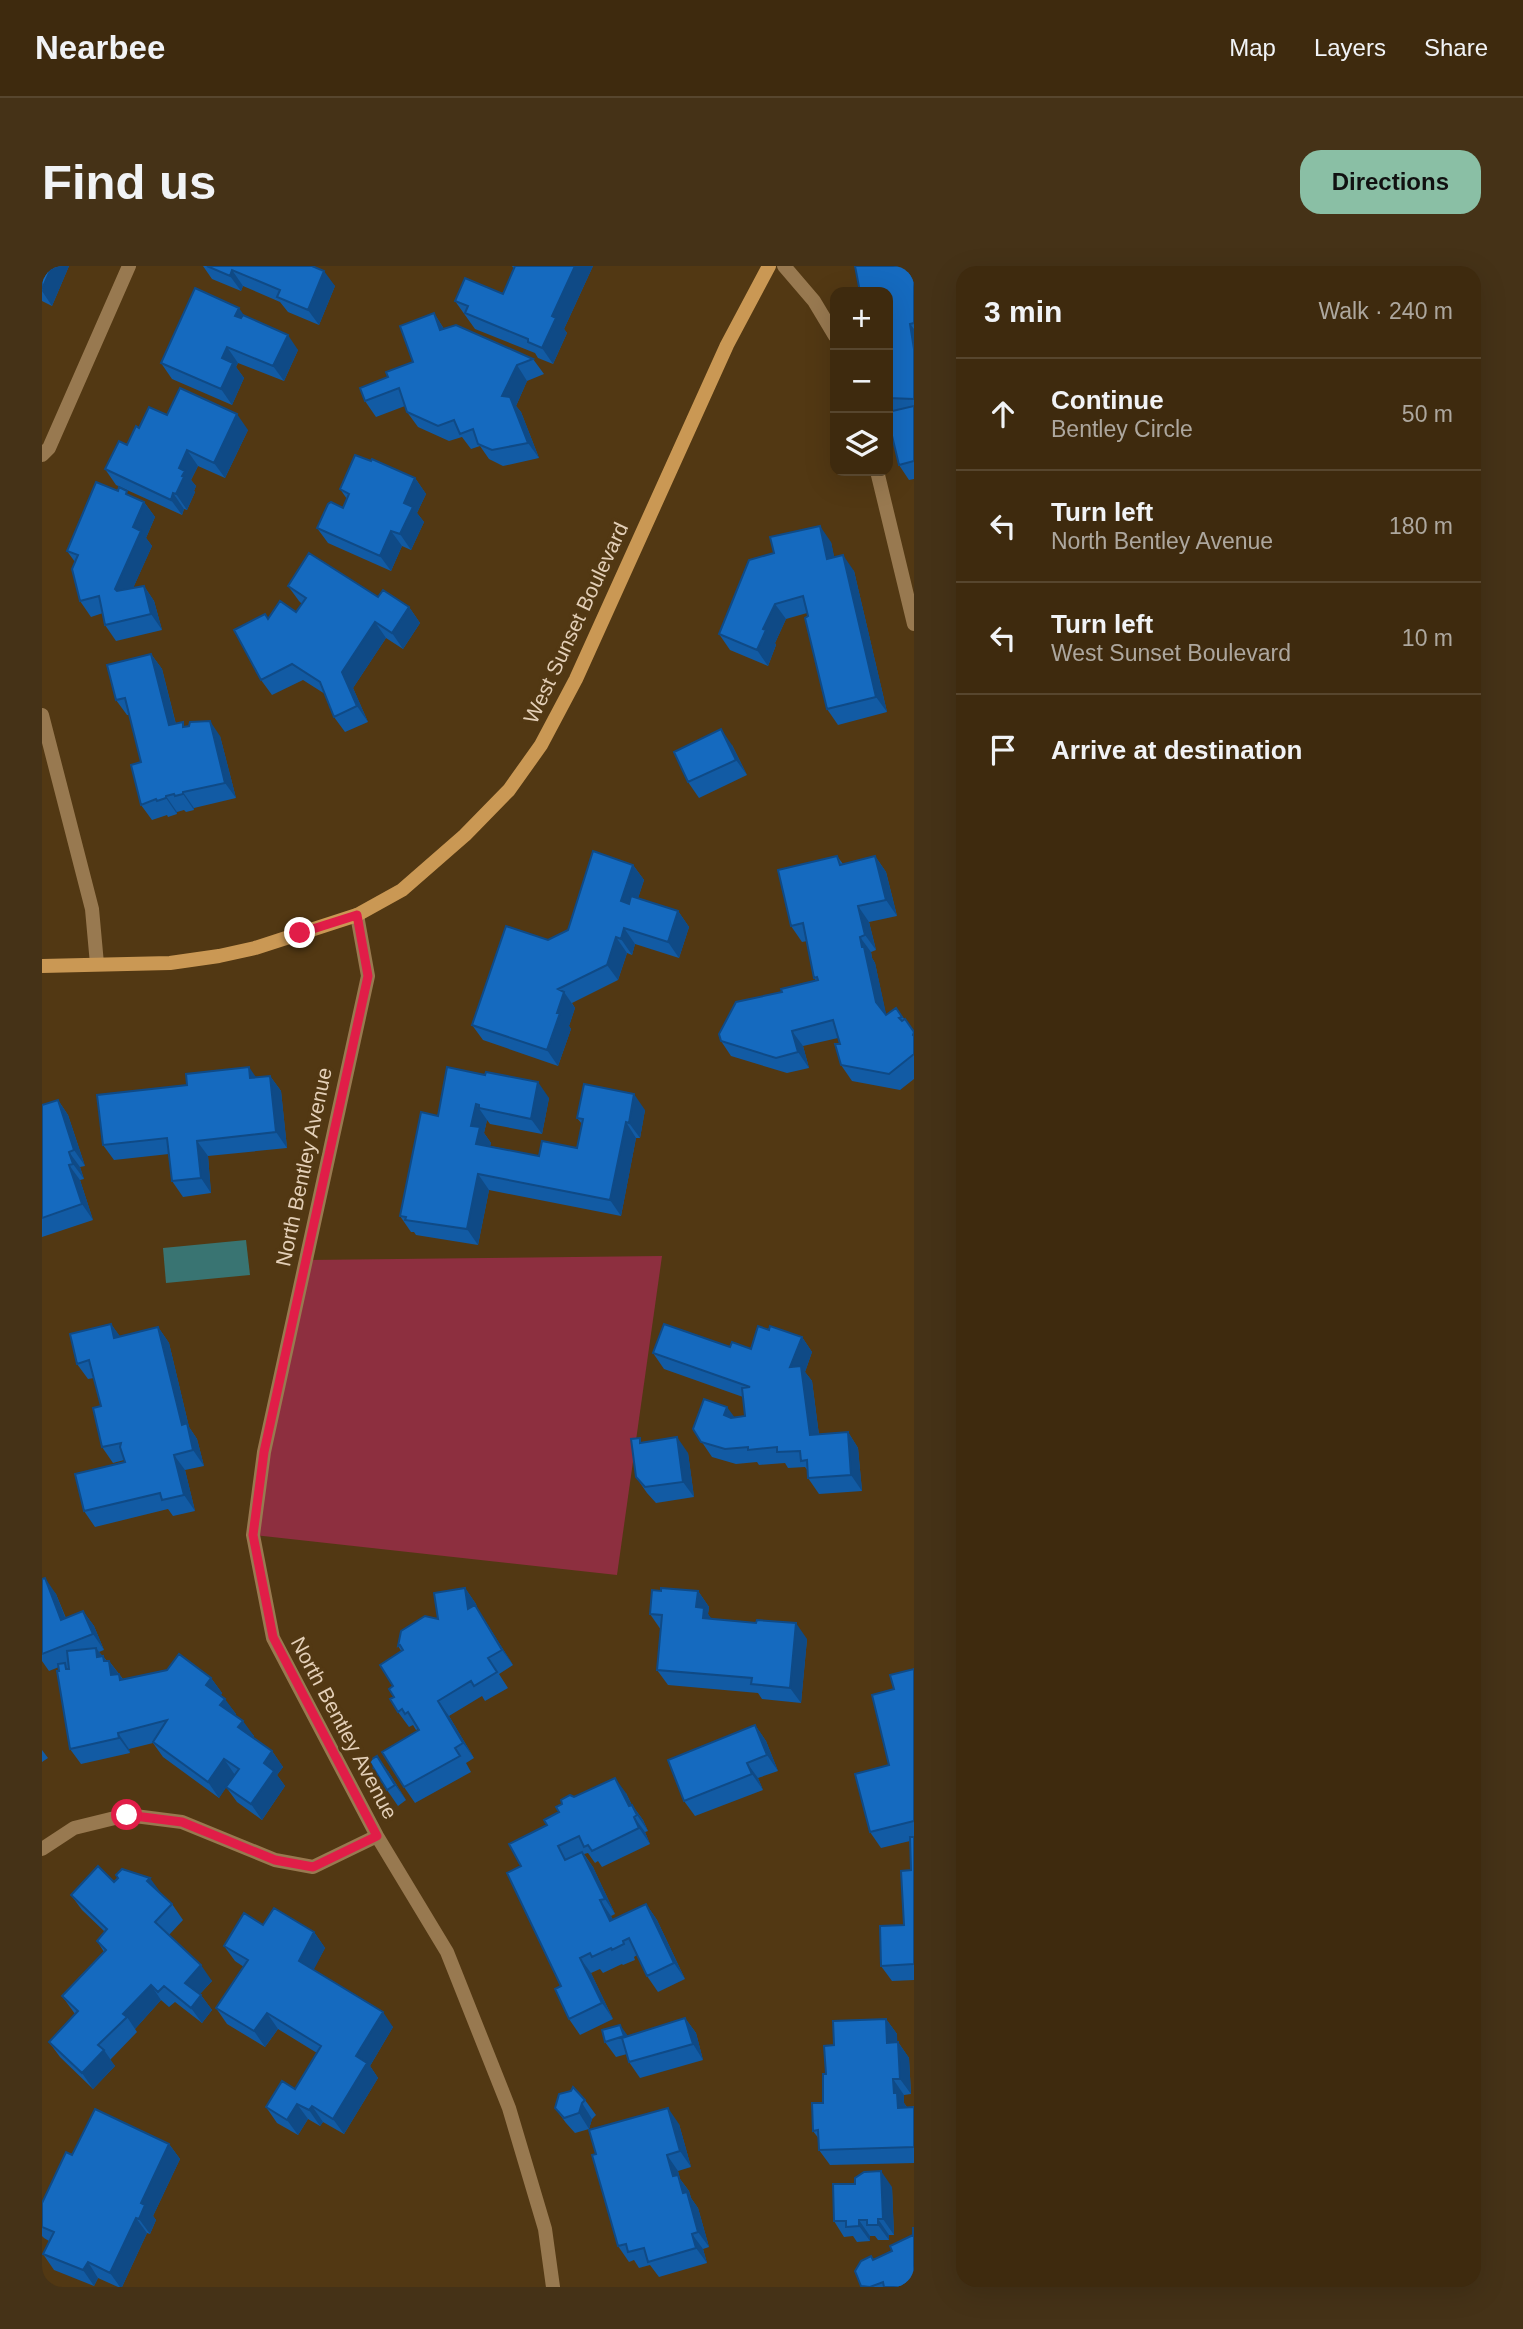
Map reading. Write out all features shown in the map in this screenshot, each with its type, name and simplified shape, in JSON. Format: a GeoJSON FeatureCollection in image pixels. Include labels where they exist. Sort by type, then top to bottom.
{"type":"FeatureCollection","features":[{"type":"Feature","properties":{"kind":"main road","name":"West Sunset Boulevard"},"geometry":{"type":"LineString","coordinates":[[42,966],[170,962],[255,948],[357,915],[401,890],[465,835],[509,790],[541,746],[576,679],[727,345],[769,266]]}},
{"type":"Feature","properties":{"kind":"street"},"geometry":{"type":"LineString","coordinates":[[42,455],[50,447],[129,266]]}},
{"type":"Feature","properties":{"kind":"street"},"geometry":{"type":"LineString","coordinates":[[784,266],[814,301],[830,328]]}},
{"type":"Feature","properties":{"kind":"street"},"geometry":{"type":"LineString","coordinates":[[878,476],[914,624]]}},
{"type":"Feature","properties":{"kind":"street"},"geometry":{"type":"LineString","coordinates":[[42,715],[92,909],[97,964]]}},
{"type":"Feature","properties":{"kind":"street","name":"North Bentley Avenue"},"geometry":{"type":"LineString","coordinates":[[357,915],[368,976],[264,1452],[253,1535],[273,1637],[377,1836],[447,1952],[509,2108],[545,2229],[554,2287]]}},
{"type":"Feature","properties":{"kind":"street"},"geometry":{"type":"LineString","coordinates":[[42,1849],[74,1828],[127,1815],[182,1822],[275,1860],[313,1867],[377,1836]]}},
{"type":"Feature","properties":{"kind":"shaded area"},"geometry":{"type":"Polygon","coordinates":[[[662,1256],[617,1575],[253,1535],[306,1260],[662,1256]]]}},
{"type":"Feature","properties":{"kind":"water"},"geometry":{"type":"Polygon","coordinates":[[[246,1240],[250,1275],[166,1283],[163,1248],[246,1240]]]}},
{"type":"Feature","properties":{"kind":"building"},"geometry":{"type":"Polygon","coordinates":[[[42,266],[52,266],[42,289],[42,266]]]}},
{"type":"Feature","properties":{"kind":"building"},"geometry":{"type":"Polygon","coordinates":[[[207,266],[312,266],[324,271],[308,310],[277,297],[280,290],[232,270],[230,276],[207,266]]]}},
{"type":"Feature","properties":{"kind":"building"},"geometry":{"type":"Polygon","coordinates":[[[515,266],[575,266],[552,316],[556,318],[542,348],[528,342],[528,339],[465,313],[468,306],[455,301],[465,278],[503,294],[515,266]]]}},
{"type":"Feature","properties":{"kind":"building"},"geometry":{"type":"Polygon","coordinates":[[[855,266],[914,266],[914,323],[910,324],[914,349],[914,399],[893,398],[893,287],[859,287],[855,266]]]}},
{"type":"Feature","properties":{"kind":"building"},"geometry":{"type":"Polygon","coordinates":[[[195,288],[239,308],[235,316],[241,318],[243,315],[288,335],[273,366],[227,347],[222,358],[233,363],[221,389],[161,363],[195,288]]]}},
{"type":"Feature","properties":{"kind":"building"},"geometry":{"type":"Polygon","coordinates":[[[434,313],[440,330],[456,325],[533,359],[517,365],[502,396],[510,397],[528,443],[492,450],[478,444],[473,429],[460,434],[454,420],[438,426],[407,412],[399,388],[365,401],[360,388],[388,377],[386,372],[413,362],[400,326],[434,313]]]}},
{"type":"Feature","properties":{"kind":"building"},"geometry":{"type":"Polygon","coordinates":[[[180,388],[237,414],[214,463],[187,450],[179,468],[185,471],[182,476],[184,477],[171,500],[105,469],[119,441],[127,445],[149,407],[167,415],[180,388]]]}},
{"type":"Feature","properties":{"kind":"building"},"geometry":{"type":"Polygon","coordinates":[[[914,406],[914,461],[899,465],[893,440],[893,411],[914,406]]]}},
{"type":"Feature","properties":{"kind":"building"},"geometry":{"type":"Polygon","coordinates":[[[355,455],[371,461],[372,459],[415,478],[404,503],[413,507],[400,534],[391,531],[380,556],[317,528],[328,504],[331,502],[343,508],[349,494],[340,489],[355,455]]]}},
{"type":"Feature","properties":{"kind":"building"},"geometry":{"type":"Polygon","coordinates":[[[96,482],[118,491],[119,487],[127,491],[126,494],[144,502],[133,527],[141,531],[115,589],[117,591],[144,586],[151,614],[105,625],[99,596],[80,601],[72,569],[78,555],[67,551],[96,482]]]}},
{"type":"Feature","properties":{"kind":"building"},"geometry":{"type":"Polygon","coordinates":[[[820,526],[827,559],[843,555],[876,697],[827,709],[805,618],[808,616],[803,596],[775,604],[757,650],[719,634],[749,560],[774,553],[770,537],[820,526]]]}},
{"type":"Feature","properties":{"kind":"building"},"geometry":{"type":"Polygon","coordinates":[[[309,553],[378,597],[383,590],[409,607],[392,633],[375,622],[342,672],[357,706],[334,717],[320,682],[292,664],[261,680],[234,630],[265,614],[268,619],[280,601],[296,612],[306,598],[288,586],[309,553]]]}},
{"type":"Feature","properties":{"kind":"building"},"geometry":{"type":"Polygon","coordinates":[[[151,654],[169,725],[183,722],[183,727],[189,726],[190,722],[210,721],[225,783],[166,796],[141,805],[131,765],[141,762],[125,698],[116,700],[107,665],[151,654]]]}},
{"type":"Feature","properties":{"kind":"building"},"geometry":{"type":"Polygon","coordinates":[[[721,729],[736,760],[688,782],[674,752],[721,729]]]}},
{"type":"Feature","properties":{"kind":"building"},"geometry":{"type":"Polygon","coordinates":[[[593,851],[633,865],[621,901],[629,904],[631,896],[678,911],[668,942],[624,928],[621,939],[616,937],[607,965],[558,989],[564,992],[547,1050],[472,1025],[506,926],[548,940],[568,930],[593,851]]]}},
{"type":"Feature","properties":{"kind":"building"},"geometry":{"type":"Polygon","coordinates":[[[837,856],[840,865],[875,856],[886,900],[858,906],[865,935],[860,937],[876,1002],[886,1015],[896,1008],[902,1017],[899,1018],[902,1021],[905,1019],[914,1032],[914,1054],[889,1074],[841,1065],[835,1044],[840,1044],[833,1020],[792,1031],[798,1052],[776,1058],[721,1041],[719,1034],[736,1002],[782,992],[781,989],[818,980],[817,977],[814,978],[803,923],[791,926],[778,870],[837,856]]]}},
{"type":"Feature","properties":{"kind":"building"},"geometry":{"type":"Polygon","coordinates":[[[249,1067],[250,1078],[270,1076],[276,1132],[197,1141],[201,1178],[172,1181],[167,1138],[103,1145],[97,1095],[187,1085],[186,1074],[249,1067]]]}},
{"type":"Feature","properties":{"kind":"building"},"geometry":{"type":"Polygon","coordinates":[[[447,1067],[538,1082],[531,1119],[479,1108],[476,1104],[471,1126],[480,1127],[476,1144],[539,1156],[542,1141],[577,1148],[583,1119],[577,1118],[584,1084],[634,1094],[610,1200],[478,1174],[467,1229],[405,1220],[406,1217],[400,1216],[421,1112],[438,1116],[447,1067]]]}},
{"type":"Feature","properties":{"kind":"building"},"geometry":{"type":"Polygon","coordinates":[[[58,1100],[74,1150],[69,1152],[73,1164],[69,1165],[82,1204],[42,1218],[42,1105],[58,1100]]]}},
{"type":"Feature","properties":{"kind":"building"},"geometry":{"type":"Polygon","coordinates":[[[111,1324],[114,1338],[158,1327],[182,1425],[187,1423],[193,1450],[174,1455],[184,1495],[162,1500],[160,1493],[84,1511],[75,1474],[125,1462],[121,1443],[102,1447],[93,1408],[101,1406],[89,1360],[77,1364],[70,1334],[111,1324]]]}},
{"type":"Feature","properties":{"kind":"building"},"geometry":{"type":"Polygon","coordinates":[[[664,1324],[730,1347],[732,1342],[751,1349],[758,1326],[769,1330],[770,1326],[802,1337],[790,1367],[801,1366],[810,1435],[848,1432],[851,1475],[808,1478],[807,1460],[801,1461],[800,1451],[777,1452],[777,1447],[725,1449],[701,1442],[693,1429],[704,1399],[727,1407],[724,1415],[731,1418],[745,1416],[742,1388],[750,1387],[653,1353],[664,1324]]]}},
{"type":"Feature","properties":{"kind":"building"},"geometry":{"type":"Polygon","coordinates":[[[677,1437],[683,1482],[645,1487],[636,1477],[631,1439],[640,1438],[640,1443],[677,1437]]]}},
{"type":"Feature","properties":{"kind":"building"},"geometry":{"type":"Polygon","coordinates":[[[45,1578],[61,1620],[83,1611],[93,1634],[42,1654],[42,1579],[45,1578]]]}},
{"type":"Feature","properties":{"kind":"building"},"geometry":{"type":"Polygon","coordinates":[[[465,1588],[468,1609],[475,1605],[502,1650],[488,1658],[497,1672],[474,1686],[471,1681],[438,1701],[463,1743],[455,1748],[460,1756],[404,1787],[382,1752],[419,1730],[408,1712],[405,1714],[402,1709],[398,1712],[390,1699],[394,1697],[389,1689],[393,1686],[380,1665],[403,1650],[398,1646],[401,1631],[425,1616],[438,1619],[434,1593],[465,1588]]]}},
{"type":"Feature","properties":{"kind":"building"},"geometry":{"type":"Polygon","coordinates":[[[661,1588],[698,1591],[696,1607],[704,1608],[703,1618],[756,1623],[757,1620],[796,1623],[790,1688],[751,1684],[752,1678],[657,1670],[662,1615],[650,1614],[652,1590],[661,1591],[661,1588]]]}},
{"type":"Feature","properties":{"kind":"building"},"geometry":{"type":"Polygon","coordinates":[[[96,1648],[97,1657],[103,1656],[104,1661],[109,1661],[111,1675],[119,1674],[120,1680],[167,1670],[179,1654],[211,1678],[206,1685],[225,1699],[220,1705],[243,1721],[238,1727],[272,1751],[264,1763],[274,1771],[251,1804],[226,1787],[239,1769],[224,1759],[208,1782],[153,1742],[167,1720],[118,1733],[119,1738],[70,1749],[58,1664],[65,1663],[66,1669],[69,1669],[67,1651],[96,1648]]]}},
{"type":"Feature","properties":{"kind":"building"},"geometry":{"type":"Polygon","coordinates":[[[914,1669],[914,1821],[870,1832],[855,1774],[889,1765],[872,1695],[894,1689],[890,1675],[914,1669]]]}},
{"type":"Feature","properties":{"kind":"building"},"geometry":{"type":"Polygon","coordinates":[[[755,1725],[767,1755],[747,1763],[752,1774],[684,1801],[668,1760],[755,1725]]]}},
{"type":"Feature","properties":{"kind":"building"},"geometry":{"type":"Polygon","coordinates":[[[377,1756],[395,1785],[387,1790],[369,1761],[377,1756]]]}},
{"type":"Feature","properties":{"kind":"building"},"geometry":{"type":"Polygon","coordinates":[[[615,1778],[629,1806],[632,1805],[637,1815],[634,1817],[639,1828],[592,1851],[588,1845],[584,1847],[579,1836],[558,1846],[565,1860],[582,1852],[605,1899],[600,1900],[610,1921],[646,1904],[674,1963],[647,1976],[629,1938],[612,1950],[611,1948],[592,1957],[590,1953],[580,1958],[602,2003],[569,2019],[555,1989],[561,1986],[507,1873],[521,1866],[509,1844],[547,1825],[544,1820],[559,1812],[556,1807],[562,1804],[561,1800],[570,1795],[574,1797],[615,1778]]]}},
{"type":"Feature","properties":{"kind":"building"},"geometry":{"type":"Polygon","coordinates":[[[910,1837],[914,1837],[914,1964],[881,1966],[880,1926],[904,1925],[901,1871],[911,1870],[910,1837]]]}},
{"type":"Feature","properties":{"kind":"building"},"geometry":{"type":"Polygon","coordinates":[[[98,1866],[114,1882],[122,1869],[150,1878],[147,1881],[172,1904],[155,1922],[201,1965],[185,1983],[201,1995],[191,2008],[164,1986],[158,1992],[151,1985],[123,2014],[127,2017],[98,2045],[104,2050],[82,2073],[49,2042],[78,2011],[62,1996],[106,1950],[97,1941],[107,1929],[71,1895],[98,1866]]]}},
{"type":"Feature","properties":{"kind":"building"},"geometry":{"type":"Polygon","coordinates":[[[274,1908],[314,1932],[299,1961],[383,2012],[356,2056],[367,2063],[333,2119],[312,2106],[309,2110],[297,2104],[287,2120],[266,2107],[282,2081],[295,2089],[321,2046],[267,2013],[254,2031],[216,2008],[248,1960],[224,1946],[244,1913],[263,1925],[274,1908]]]}},
{"type":"Feature","properties":{"kind":"building"},"geometry":{"type":"Polygon","coordinates":[[[685,2018],[693,2044],[629,2062],[622,2038],[685,2018]]]}},
{"type":"Feature","properties":{"kind":"building"},"geometry":{"type":"Polygon","coordinates":[[[886,2019],[887,2043],[898,2042],[900,2079],[893,2079],[898,2108],[914,2107],[914,2147],[819,2150],[818,2130],[813,2131],[812,2103],[823,2103],[823,2074],[826,2074],[824,2046],[834,2045],[833,2021],[886,2019]]]}},
{"type":"Feature","properties":{"kind":"building"},"geometry":{"type":"Polygon","coordinates":[[[620,2025],[624,2036],[605,2042],[602,2030],[620,2025]]]}},
{"type":"Feature","properties":{"kind":"building"},"geometry":{"type":"Polygon","coordinates":[[[573,2087],[585,2100],[579,2113],[564,2118],[555,2108],[559,2094],[571,2091],[573,2087]]]}},
{"type":"Feature","properties":{"kind":"building"},"geometry":{"type":"Polygon","coordinates":[[[668,2108],[680,2151],[667,2155],[673,2176],[678,2175],[683,2193],[687,2192],[698,2232],[692,2234],[696,2248],[648,2262],[644,2248],[628,2252],[626,2244],[618,2246],[592,2155],[596,2154],[589,2130],[668,2108]]]}},
{"type":"Feature","properties":{"kind":"building"},"geometry":{"type":"Polygon","coordinates":[[[95,2109],[169,2144],[141,2203],[145,2205],[139,2219],[136,2218],[110,2273],[88,2262],[83,2270],[43,2254],[54,2232],[42,2227],[42,2203],[66,2152],[72,2155],[95,2109]]]}},
{"type":"Feature","properties":{"kind":"building"},"geometry":{"type":"Polygon","coordinates":[[[881,2171],[883,2219],[878,2219],[878,2225],[867,2225],[867,2220],[859,2220],[859,2226],[846,2227],[846,2221],[834,2221],[833,2184],[855,2184],[855,2178],[864,2172],[881,2171]]]}},
{"type":"Feature","properties":{"kind":"building"},"geometry":{"type":"Polygon","coordinates":[[[913,2228],[914,2287],[884,2287],[883,2282],[870,2287],[861,2286],[855,2271],[861,2261],[871,2256],[873,2260],[892,2251],[890,2246],[913,2235],[913,2228]]]}},
{"type":"Feature","properties":{"kind":"route"},"geometry":{"type":"LineString","coordinates":[[127,1815],[182,1822],[275,1860],[313,1867],[377,1836],[273,1637],[253,1535],[264,1452],[368,976],[357,915],[300,933]]}}]}
